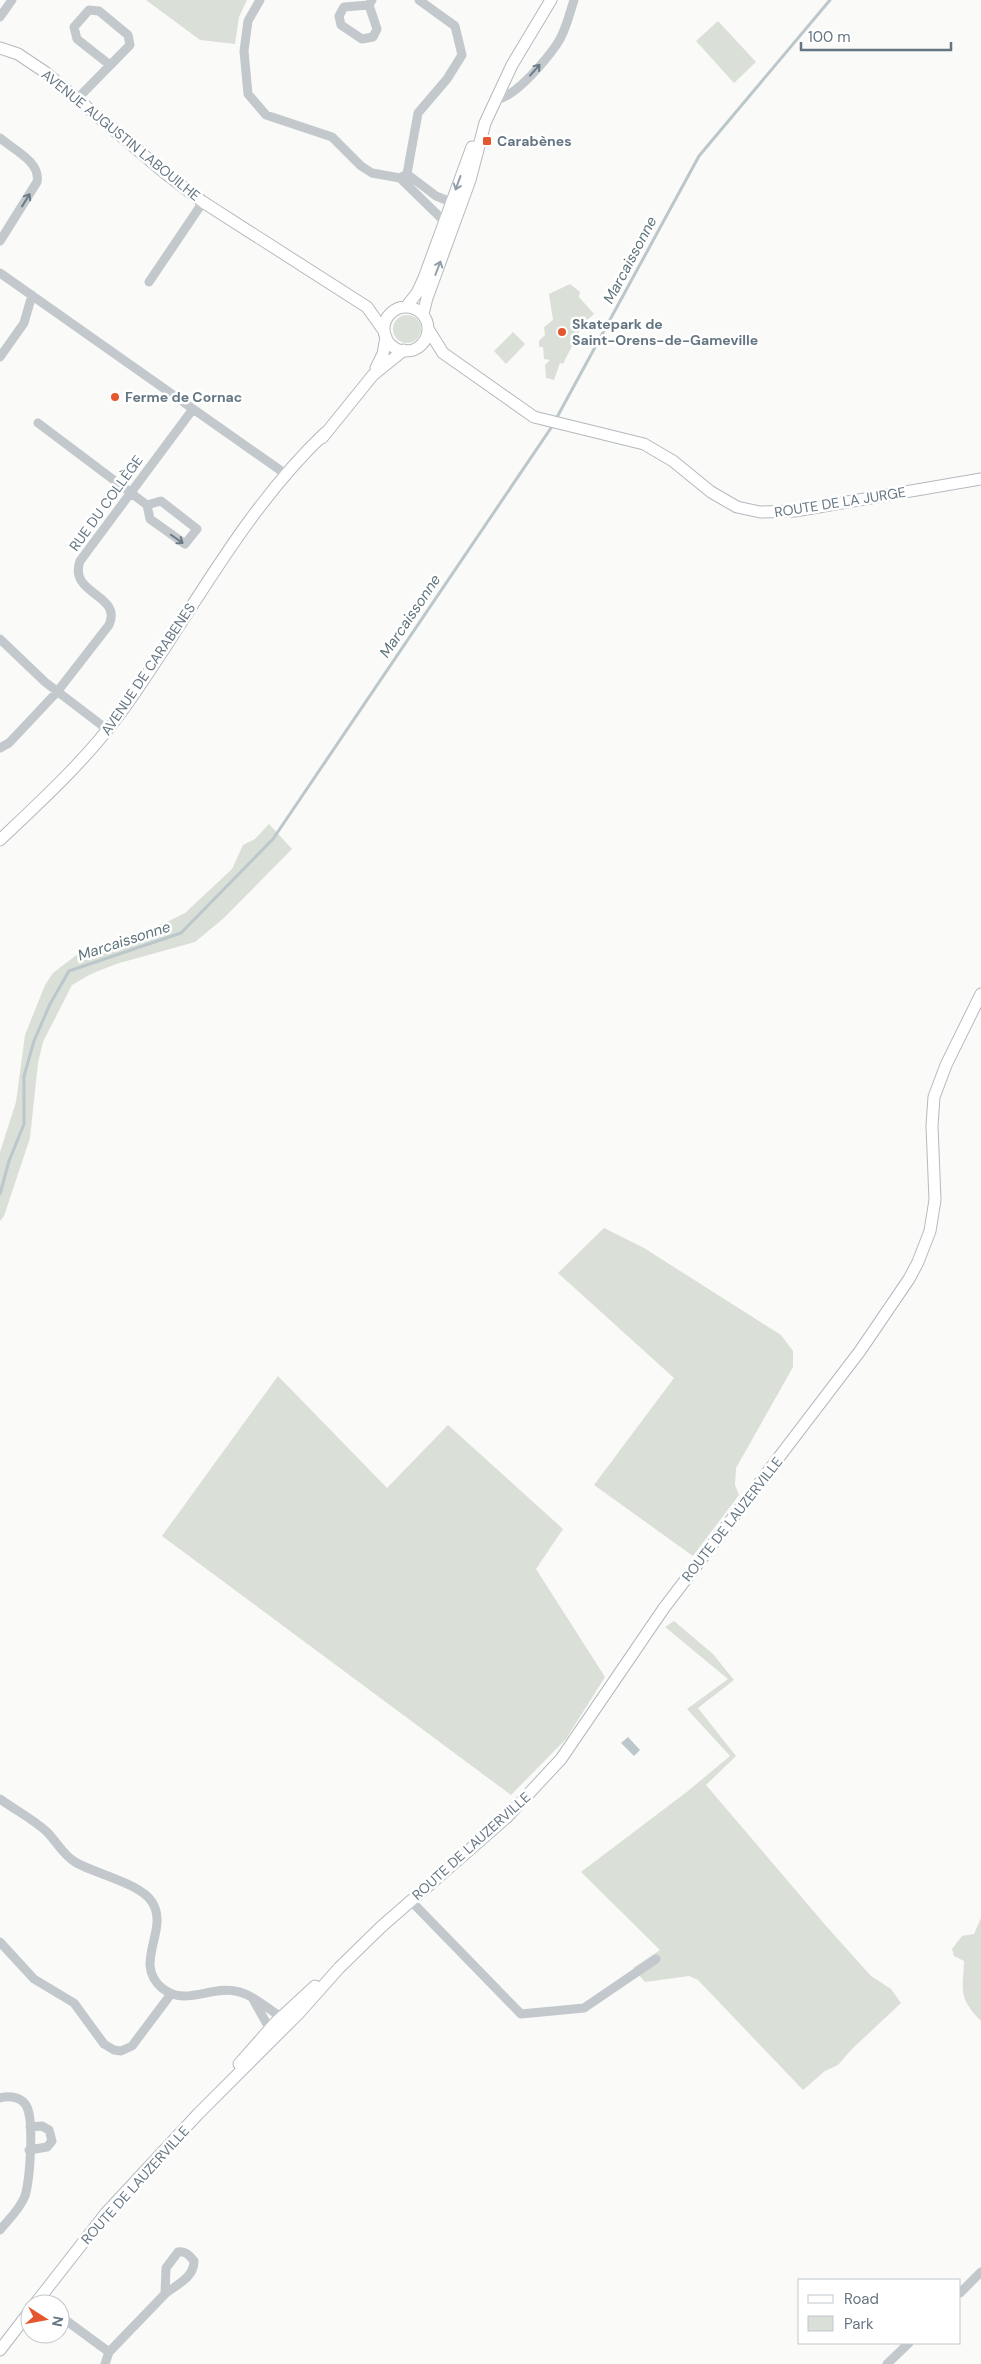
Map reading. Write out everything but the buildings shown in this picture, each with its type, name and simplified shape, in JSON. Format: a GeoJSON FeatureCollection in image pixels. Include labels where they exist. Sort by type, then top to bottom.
{"type":"FeatureCollection","features":[{"type":"Feature","properties":{"kind":"street"},"geometry":{"type":"LineString","coordinates":[[260,0],[248,21],[244,51],[248,94],[266,115],[332,137],[361,166],[372,173],[404,176],[436,196],[452,202],[458,212]]}},
{"type":"Feature","properties":{"kind":"street"},"geometry":{"type":"LineString","coordinates":[[404,176],[418,113],[447,79],[462,54],[455,26],[419,0]]}},
{"type":"Feature","properties":{"kind":"street"},"geometry":{"type":"LineString","coordinates":[[423,314],[470,180],[485,123],[512,65],[551,0]]}},
{"type":"Feature","properties":{"kind":"street"},"geometry":{"type":"LineString","coordinates":[[497,96],[502,98],[507,96],[526,81],[558,43],[565,29],[574,0]]}},
{"type":"Feature","properties":{"kind":"street"},"geometry":{"type":"LineString","coordinates":[[0,17],[12,1]]}},
{"type":"Feature","properties":{"kind":"street"},"geometry":{"type":"LineString","coordinates":[[370,2],[377,29],[373,37],[362,39],[341,25],[339,16],[344,7],[370,2]]}},
{"type":"Feature","properties":{"kind":"street"},"geometry":{"type":"LineString","coordinates":[[77,99],[130,45],[128,34],[99,11],[89,10],[74,27],[77,40],[110,65]]}},
{"type":"Feature","properties":{"kind":"street","name":"AVENUE AUGUSTIN LABOUILHE"},"geometry":{"type":"LineString","coordinates":[[0,48],[18,54],[32,62],[158,168],[203,202],[367,307],[385,334]]}},
{"type":"Feature","properties":{"kind":"street"},"geometry":{"type":"LineString","coordinates":[[400,308],[416,309],[423,314],[428,329],[426,337],[410,349],[393,346],[385,334],[389,315],[417,293],[478,130],[485,123]]}},
{"type":"Feature","properties":{"kind":"street"},"geometry":{"type":"LineString","coordinates":[[0,138],[35,166],[39,173],[37,182],[0,241]]}},
{"type":"Feature","properties":{"kind":"street"},"geometry":{"type":"LineString","coordinates":[[404,176],[445,222]]}},
{"type":"Feature","properties":{"kind":"street"},"geometry":{"type":"LineString","coordinates":[[149,282],[203,202]]}},
{"type":"Feature","properties":{"kind":"street"},"geometry":{"type":"LineString","coordinates":[[0,273],[287,475]]}},
{"type":"Feature","properties":{"kind":"street"},"geometry":{"type":"LineString","coordinates":[[0,357],[24,322],[32,295]]}},
{"type":"Feature","properties":{"kind":"street","name":"AVENUE AUGUSTIN LABOUILHE"},"geometry":{"type":"LineString","coordinates":[[367,307],[400,308]]}},
{"type":"Feature","properties":{"kind":"street","name":"ROUTE DE LA JURGE"},"geometry":{"type":"LineString","coordinates":[[428,329],[443,353],[522,410],[543,420],[644,444],[673,461],[725,502],[737,508],[760,512],[795,510],[981,479]]}},
{"type":"Feature","properties":{"kind":"street","name":"AVENUE DE CARABENES"},"geometry":{"type":"LineString","coordinates":[[226,555],[251,529],[310,456],[325,433],[373,375],[383,354],[385,334]]}},
{"type":"Feature","properties":{"kind":"street","name":"AVENUE DE CARABENES"},"geometry":{"type":"LineString","coordinates":[[373,375],[410,349]]}},
{"type":"Feature","properties":{"kind":"street","name":"ROUTE DE LA JURGE"},"geometry":{"type":"LineString","coordinates":[[410,349],[443,353]]}},
{"type":"Feature","properties":{"kind":"street","name":"RUE DU COLLÈGE"},"geometry":{"type":"LineString","coordinates":[[0,748],[9,743],[57,692],[102,636],[111,620],[108,604],[82,584],[79,579],[78,567],[130,492],[193,409]]}},
{"type":"Feature","properties":{"kind":"street"},"geometry":{"type":"LineString","coordinates":[[38,423],[147,504],[162,502],[197,529],[185,544],[150,519],[147,504]]}},
{"type":"Feature","properties":{"kind":"street","name":"AVENUE DE CARABENES"},"geometry":{"type":"LineString","coordinates":[[0,840],[51,792],[108,730],[246,525],[305,452],[325,433]]}},
{"type":"Feature","properties":{"kind":"street"},"geometry":{"type":"LineString","coordinates":[[0,639],[57,692],[108,730]]}},
{"type":"Feature","properties":{"kind":"street","name":"ROUTE DE LAUZERVILLE"},"geometry":{"type":"LineString","coordinates":[[46,2294],[106,2213],[219,2092],[277,2025],[411,1900],[500,1824],[561,1759],[590,1719],[643,1637],[883,1320],[908,1278],[930,1231],[935,1200],[932,1126],[934,1096],[946,1065],[981,994]]}},
{"type":"Feature","properties":{"kind":"street"},"geometry":{"type":"LineString","coordinates":[[0,1799],[42,1827],[73,1861],[132,1888],[149,1898],[155,1908],[158,1920],[149,1955],[150,1970],[156,1982],[171,1994],[195,1996],[230,1990],[245,1994],[253,1999],[277,2025]]}},
{"type":"Feature","properties":{"kind":"street"},"geometry":{"type":"LineString","coordinates":[[411,1900],[521,2014],[584,2008],[656,1959]]}},
{"type":"Feature","properties":{"kind":"street"},"geometry":{"type":"LineString","coordinates":[[0,1942],[34,1979],[74,2003],[104,2044],[114,2050],[121,2051],[132,2046],[171,1994]]}},
{"type":"Feature","properties":{"kind":"street"},"geometry":{"type":"LineString","coordinates":[[253,1999],[277,2025]]}},
{"type":"Feature","properties":{"kind":"street"},"geometry":{"type":"LineString","coordinates":[[0,2098],[9,2096],[22,2101],[26,2107],[30,2127],[25,2196],[21,2204],[0,2230]]}},
{"type":"Feature","properties":{"kind":"street"},"geometry":{"type":"LineString","coordinates":[[29,2150],[47,2147],[52,2141],[49,2130],[42,2126],[30,2127]]}},
{"type":"Feature","properties":{"kind":"street"},"geometry":{"type":"LineString","coordinates":[[105,2364],[109,2352],[165,2294],[189,2276],[194,2268],[194,2261],[183,2252],[178,2252],[166,2268],[165,2294]]}},
{"type":"Feature","properties":{"kind":"street"},"geometry":{"type":"LineString","coordinates":[[961,2293],[981,2272]]}},
{"type":"Feature","properties":{"kind":"street"},"geometry":{"type":"LineString","coordinates":[[0,2350],[20,2323]]}},
{"type":"Feature","properties":{"kind":"street"},"geometry":{"type":"LineString","coordinates":[[70,2323],[109,2352]]}},
{"type":"Feature","properties":{"kind":"street"},"geometry":{"type":"LineString","coordinates":[[887,2364],[908,2344]]}},
{"type":"Feature","properties":{"kind":"green space"},"geometry":{"type":"Polygon","coordinates":[[[146,0],[247,0],[239,17],[235,44],[200,40],[146,0]]]}},
{"type":"Feature","properties":{"kind":"green space"},"geometry":{"type":"Polygon","coordinates":[[[718,21],[756,62],[734,83],[696,41],[718,21]]]}},
{"type":"Feature","properties":{"kind":"green space","name":"Skatepark de Saint-Orens-de-Gameville"},"geometry":{"type":"Polygon","coordinates":[[[570,284],[580,292],[579,297],[594,314],[583,324],[563,364],[560,363],[554,380],[546,378],[545,365],[550,360],[544,359],[543,347],[539,347],[539,341],[545,335],[544,327],[553,320],[549,294],[570,284]]]}},
{"type":"Feature","properties":{"kind":"green space"},"geometry":{"type":"Polygon","coordinates":[[[407,315],[417,319],[421,329],[417,339],[407,343],[397,339],[393,329],[397,319],[407,315]]]}},
{"type":"Feature","properties":{"kind":"green space"},"geometry":{"type":"Polygon","coordinates":[[[513,332],[525,344],[506,364],[494,351],[513,332]]]}},
{"type":"Feature","properties":{"kind":"green space"},"geometry":{"type":"Polygon","coordinates":[[[269,824],[292,849],[224,918],[195,942],[116,964],[91,974],[72,985],[43,1042],[38,1063],[30,1138],[4,1216],[0,1221],[0,1152],[16,1102],[25,1035],[45,985],[53,973],[83,950],[165,923],[185,913],[232,869],[243,845],[255,839],[269,824]]]}},
{"type":"Feature","properties":{"kind":"green space"},"geometry":{"type":"Polygon","coordinates":[[[604,1228],[644,1248],[781,1335],[793,1351],[793,1367],[736,1468],[735,1485],[739,1495],[693,1556],[594,1485],[674,1378],[558,1273],[604,1228]]]}},
{"type":"Feature","properties":{"kind":"green space"},"geometry":{"type":"Polygon","coordinates":[[[278,1376],[387,1488],[448,1425],[563,1529],[536,1569],[605,1677],[566,1739],[511,1795],[162,1536],[278,1376]]]}},
{"type":"Feature","properties":{"kind":"green space"},"geometry":{"type":"Polygon","coordinates":[[[674,1621],[713,1654],[734,1680],[698,1708],[736,1756],[706,1785],[827,1927],[871,1976],[891,1989],[901,2003],[851,2050],[838,2065],[825,2071],[803,2090],[698,1980],[689,1976],[645,1982],[633,1968],[660,1950],[581,1872],[688,1791],[730,1756],[687,1709],[728,1679],[665,1627],[674,1621]]]}},
{"type":"Feature","properties":{"kind":"green space"},"geometry":{"type":"Polygon","coordinates":[[[981,1918],[981,2021],[965,2000],[963,1987],[964,1961],[954,1956],[952,1949],[962,1936],[974,1934],[981,1918]]]}},
{"type":"Feature","properties":{"kind":"shaded area"},"geometry":{"type":"Polygon","coordinates":[[[628,1737],[640,1750],[634,1756],[621,1743],[628,1737]]]}},
{"type":"Feature","properties":{"kind":"waterway","name":"Marcaissonne"},"geometry":{"type":"LineString","coordinates":[[556,419],[699,156],[830,0]]}},
{"type":"Feature","properties":{"kind":"waterway","name":"Marcaissonne"},"geometry":{"type":"LineString","coordinates":[[0,1194],[9,1161],[24,1124],[24,1076],[34,1041],[50,1004],[69,971],[181,933],[273,839],[553,425]]}},
{"type":"Feature","properties":{"kind":"place","name":"Carabènes"},"geometry":{"type":"Point","coordinates":[487,141]}},
{"type":"Feature","properties":{"kind":"place","name":"Skatepark de Saint-Orens-de-Gameville"},"geometry":{"type":"Point","coordinates":[562,332]}},
{"type":"Feature","properties":{"kind":"place","name":"Ferme de Cornac"},"geometry":{"type":"Point","coordinates":[115,397]}}]}
